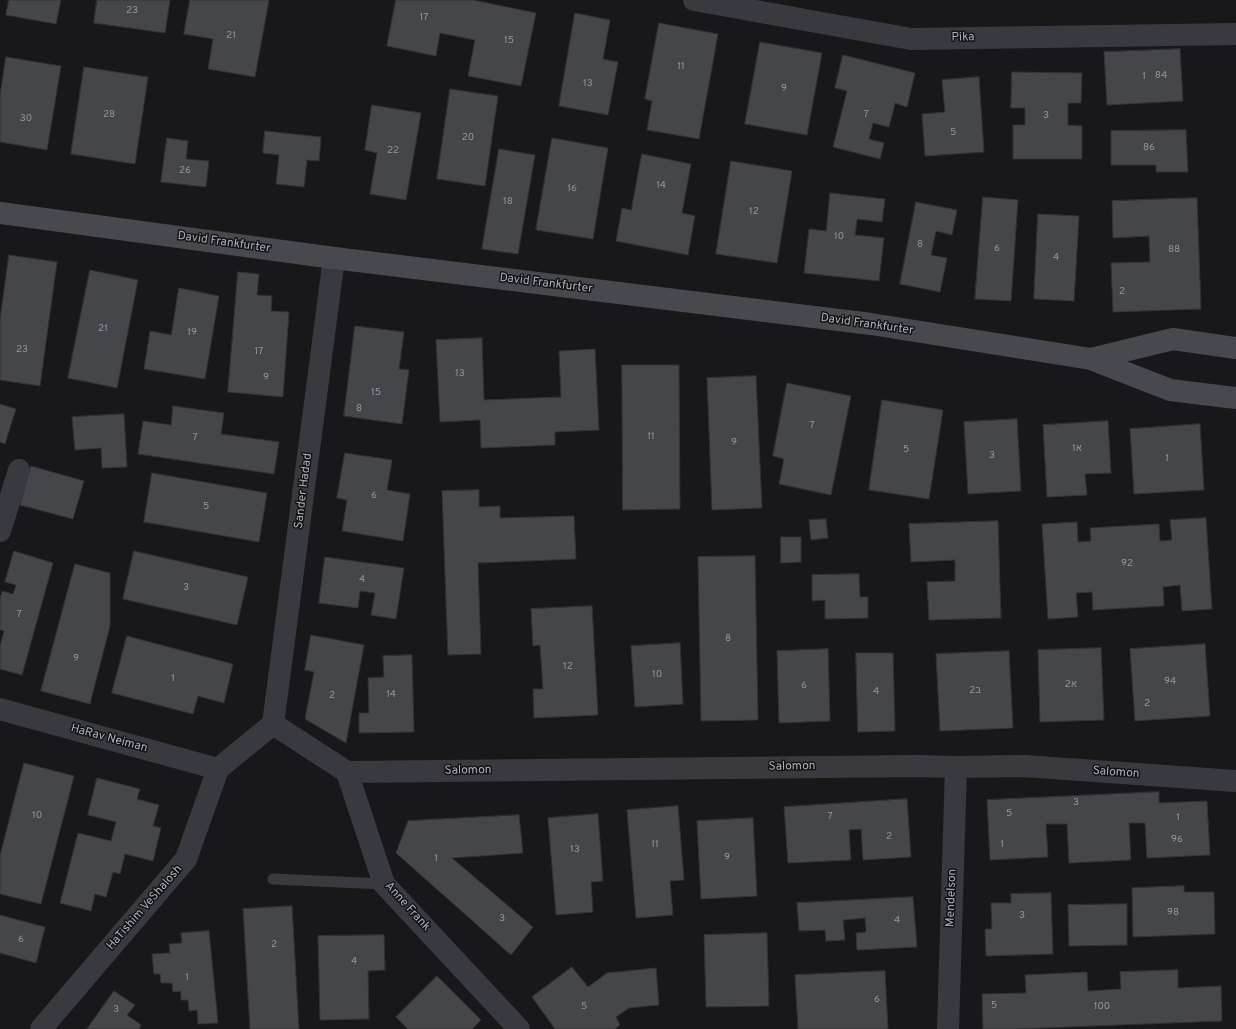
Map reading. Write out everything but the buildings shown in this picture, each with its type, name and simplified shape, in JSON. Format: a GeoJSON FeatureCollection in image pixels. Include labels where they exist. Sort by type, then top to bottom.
{"type":"FeatureCollection","features":[{"type":"Feature","properties":{"kind":"street","name":"Pika"},"geometry":{"type":"LineString","coordinates":[[694,0],[911,39],[1236,34]]}},
{"type":"Feature","properties":{"kind":"street","name":"David Frankfurter"},"geometry":{"type":"LineString","coordinates":[[0,213],[334,258],[871,324],[1091,359],[1170,390],[1236,398]]}},
{"type":"Feature","properties":{"kind":"street","name":"Sander Hadad"},"geometry":{"type":"LineString","coordinates":[[273,724],[334,258]]}},
{"type":"Feature","properties":{"kind":"street","name":"David Frankfurter"},"geometry":{"type":"LineString","coordinates":[[1091,359],[1173,339],[1236,348]]}},
{"type":"Feature","properties":{"kind":"street"},"geometry":{"type":"LineString","coordinates":[[0,531],[19,470]]}},
{"type":"Feature","properties":{"kind":"street","name":"HaRav Neiman"},"geometry":{"type":"LineString","coordinates":[[0,709],[218,769]]}},
{"type":"Feature","properties":{"kind":"street"},"geometry":{"type":"LineString","coordinates":[[218,769],[273,724],[347,772]]}},
{"type":"Feature","properties":{"kind":"street","name":"Salomon"},"geometry":{"type":"LineString","coordinates":[[347,772],[1024,766],[1236,781]]}},
{"type":"Feature","properties":{"kind":"street","name":"Mendelson"},"geometry":{"type":"LineString","coordinates":[[948,1029],[956,767]]}},
{"type":"Feature","properties":{"kind":"street","name":"HaTishim VeShalosh"},"geometry":{"type":"LineString","coordinates":[[41,1029],[186,859],[218,769]]}},
{"type":"Feature","properties":{"kind":"street","name":"Anne Frank"},"geometry":{"type":"LineString","coordinates":[[347,772],[384,884],[519,1029]]}},
{"type":"Feature","properties":{"kind":"lane"},"geometry":{"type":"LineString","coordinates":[[273,879],[384,884]]}}]}
